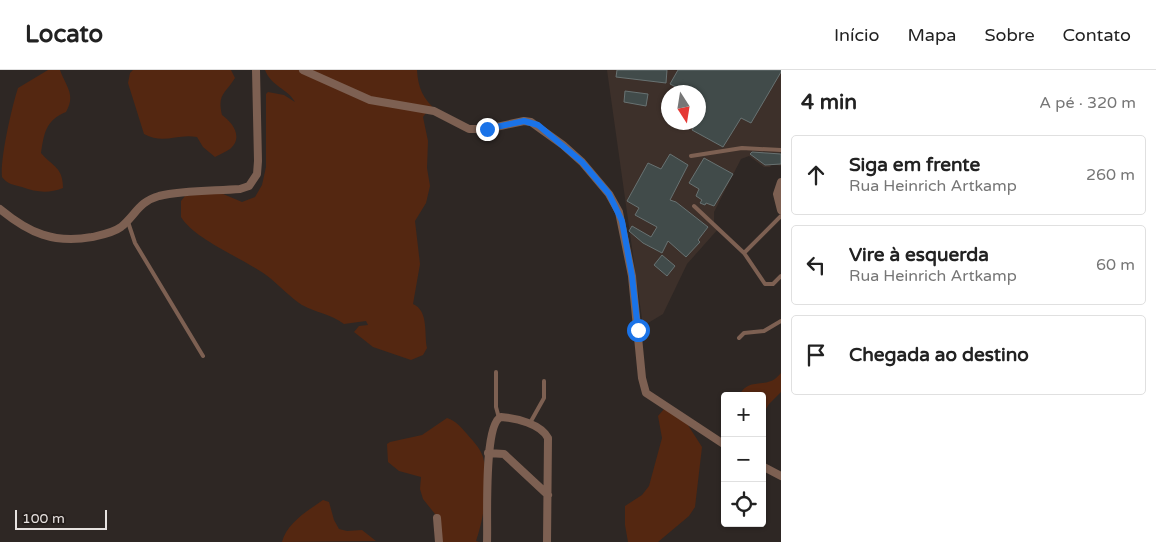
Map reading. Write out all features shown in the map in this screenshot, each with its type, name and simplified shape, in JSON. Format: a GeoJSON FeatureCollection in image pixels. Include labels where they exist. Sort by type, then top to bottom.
{"type":"FeatureCollection","features":[{"type":"Feature","properties":{"kind":"street"},"geometry":{"type":"LineString","coordinates":[[0,209],[20,224],[52,238],[65,240],[111,232],[128,220],[137,208],[159,196],[240,189],[249,186],[254,180],[258,161],[256,70]]}},
{"type":"Feature","properties":{"kind":"street"},"geometry":{"type":"LineString","coordinates":[[303,70],[370,100],[434,111],[469,129],[487,129],[524,121],[531,122],[563,145],[582,162],[609,194],[619,212],[632,276],[642,378],[646,393],[721,442]]}},
{"type":"Feature","properties":{"kind":"street"},"geometry":{"type":"LineString","coordinates":[[781,182],[777,194],[781,210]]}},
{"type":"Feature","properties":{"kind":"street"},"geometry":{"type":"LineString","coordinates":[[488,542],[488,453],[494,423],[499,418],[543,429],[548,438],[547,542]]}},
{"type":"Feature","properties":{"kind":"street"},"geometry":{"type":"LineString","coordinates":[[488,453],[504,454],[548,495]]}},
{"type":"Feature","properties":{"kind":"street"},"geometry":{"type":"LineString","coordinates":[[766,468],[781,476]]}},
{"type":"Feature","properties":{"kind":"street"},"geometry":{"type":"LineString","coordinates":[[437,518],[439,542]]}},
{"type":"Feature","properties":{"kind":"lane"},"geometry":{"type":"LineString","coordinates":[[691,156],[742,148],[781,150]]}},
{"type":"Feature","properties":{"kind":"lane"},"geometry":{"type":"LineString","coordinates":[[694,206],[744,253],[765,284],[773,284],[781,276]]}},
{"type":"Feature","properties":{"kind":"lane"},"geometry":{"type":"LineString","coordinates":[[744,253],[781,216]]}},
{"type":"Feature","properties":{"kind":"lane"},"geometry":{"type":"LineString","coordinates":[[128,220],[136,243],[203,356]]}},
{"type":"Feature","properties":{"kind":"lane"},"geometry":{"type":"LineString","coordinates":[[739,338],[744,333],[764,331],[781,321]]}},
{"type":"Feature","properties":{"kind":"lane"},"geometry":{"type":"LineString","coordinates":[[496,372],[496,407],[499,418]]}},
{"type":"Feature","properties":{"kind":"lane"},"geometry":{"type":"LineString","coordinates":[[529,424],[544,398],[544,381]]}},
{"type":"Feature","properties":{"kind":"shaded area"},"geometry":{"type":"Polygon","coordinates":[[[48,70],[60,70],[69,91],[70,100],[66,112],[54,119],[47,128],[41,153],[59,171],[63,181],[63,188],[42,192],[8,183],[2,177],[2,169],[7,132],[18,88],[48,70]]]}},
{"type":"Feature","properties":{"kind":"shaded area"},"geometry":{"type":"Polygon","coordinates":[[[133,70],[231,70],[235,78],[221,98],[221,108],[222,115],[235,130],[236,140],[234,144],[228,150],[215,157],[203,147],[197,137],[183,136],[158,139],[144,134],[128,83],[130,73],[133,70]]]}},
{"type":"Feature","properties":{"kind":"shaded area"},"geometry":{"type":"Polygon","coordinates":[[[265,70],[417,70],[422,93],[437,111],[426,113],[423,117],[428,141],[427,168],[430,186],[426,203],[415,221],[420,264],[413,304],[418,307],[424,317],[427,348],[423,355],[411,360],[373,347],[354,332],[359,326],[368,325],[366,321],[344,324],[302,305],[260,271],[198,234],[181,217],[181,201],[185,196],[216,191],[242,202],[255,197],[262,185],[266,167],[266,94],[268,92],[284,95],[295,102],[271,80],[265,70]]]}},
{"type":"Feature","properties":{"kind":"shaded area"},"geometry":{"type":"Polygon","coordinates":[[[607,70],[781,70],[781,166],[772,164],[770,167],[764,167],[749,156],[741,159],[714,212],[714,223],[719,228],[687,264],[663,314],[643,326],[607,70]]]}},
{"type":"Feature","properties":{"kind":"shaded area"},"geometry":{"type":"Polygon","coordinates":[[[781,373],[781,392],[766,409],[766,392],[741,392],[753,384],[776,378],[781,373]]]}},
{"type":"Feature","properties":{"kind":"shaded area"},"geometry":{"type":"Polygon","coordinates":[[[664,409],[686,422],[702,447],[695,507],[689,516],[658,542],[628,542],[625,525],[625,506],[642,495],[649,486],[662,438],[658,416],[664,409]]]}},
{"type":"Feature","properties":{"kind":"shaded area"},"geometry":{"type":"Polygon","coordinates":[[[447,418],[463,429],[483,457],[486,488],[484,511],[476,541],[479,542],[440,542],[439,519],[423,499],[420,489],[421,477],[399,471],[388,462],[387,444],[422,435],[447,418]]]}},
{"type":"Feature","properties":{"kind":"shaded area"},"geometry":{"type":"Polygon","coordinates":[[[323,500],[329,502],[334,520],[339,529],[347,531],[362,530],[376,541],[282,542],[293,523],[323,500]]]}},
{"type":"Feature","properties":{"kind":"building"},"geometry":{"type":"Polygon","coordinates":[[[617,70],[667,70],[666,83],[616,77],[617,70]]]}},
{"type":"Feature","properties":{"kind":"building"},"geometry":{"type":"Polygon","coordinates":[[[678,70],[781,70],[751,123],[741,118],[723,147],[692,130],[706,130],[706,85],[670,84],[678,70]]]}},
{"type":"Feature","properties":{"kind":"building"},"geometry":{"type":"Polygon","coordinates":[[[625,91],[648,94],[646,106],[624,102],[625,91]]]}},
{"type":"Feature","properties":{"kind":"building"},"geometry":{"type":"Polygon","coordinates":[[[752,152],[781,154],[781,164],[765,165],[750,154],[752,152]]]}},
{"type":"Feature","properties":{"kind":"building"},"geometry":{"type":"Polygon","coordinates":[[[670,154],[688,165],[670,200],[676,202],[708,227],[698,240],[700,242],[686,257],[668,241],[662,253],[643,243],[629,231],[632,226],[651,237],[657,227],[635,215],[639,208],[627,201],[648,163],[661,169],[670,154]]]}},
{"type":"Feature","properties":{"kind":"building"},"geometry":{"type":"Polygon","coordinates":[[[704,158],[733,174],[714,206],[700,203],[702,200],[696,196],[699,189],[689,183],[704,158]]]}},
{"type":"Feature","properties":{"kind":"building"},"geometry":{"type":"Polygon","coordinates":[[[662,255],[675,266],[667,276],[654,265],[662,255]]]}},
{"type":"Feature","properties":{"kind":"route"},"geometry":{"type":"LineString","coordinates":[[487,129],[524,121],[538,125],[582,162],[609,194],[622,221],[632,276],[638,330]]}}]}
